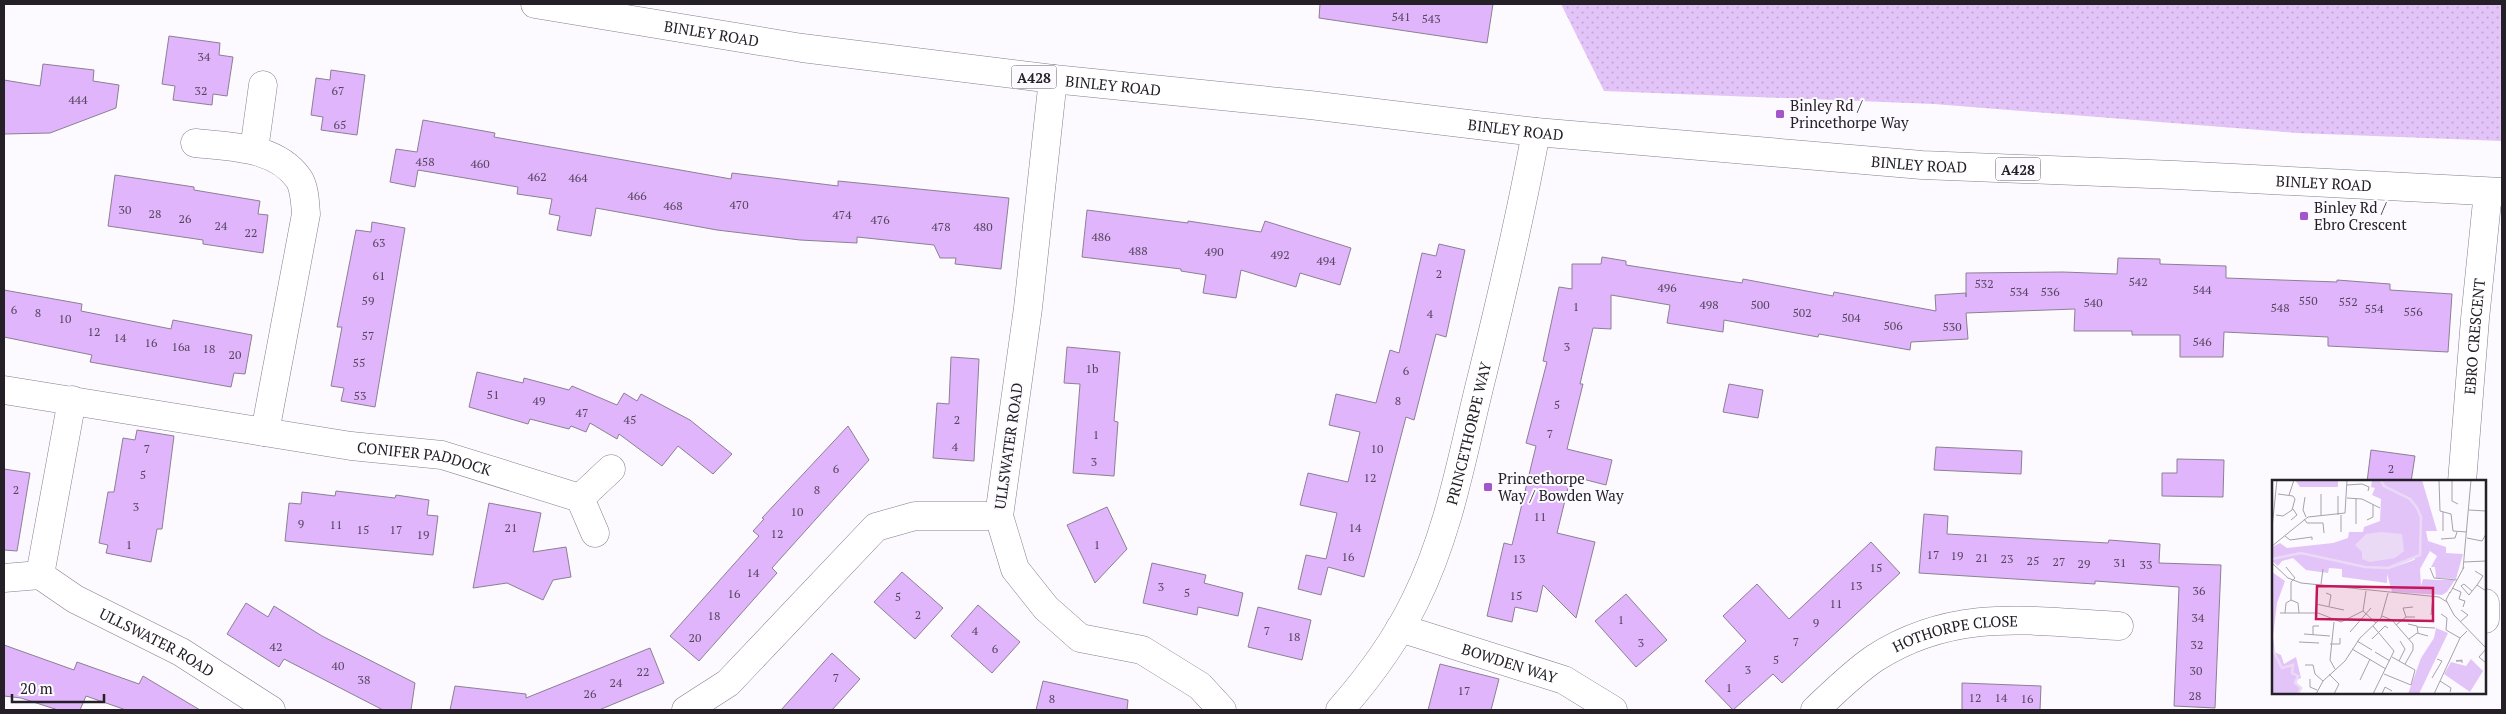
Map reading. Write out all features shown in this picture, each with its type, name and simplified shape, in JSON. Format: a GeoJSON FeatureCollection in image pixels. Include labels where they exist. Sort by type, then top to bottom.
{"type":"FeatureCollection","features":[{"type":"Feature","properties":{"kind":"street","name":"BINLEY ROAD"},"geometry":{"type":"LineString","coordinates":[[535,4],[802,48],[1053,79],[1310,105],[1536,132],[1922,165],[2175,175],[2495,192]]}},
{"type":"Feature","properties":{"kind":"street","name":"ULLSWATER ROAD"},"geometry":{"type":"LineString","coordinates":[[686,710],[728,683],[876,527],[915,516],[999,516],[1028,308],[1053,79]]}},
{"type":"Feature","properties":{"kind":"street"},"geometry":{"type":"LineString","coordinates":[[254,150],[263,85]]}},
{"type":"Feature","properties":{"kind":"street","name":"PRINCETHORPE WAY"},"geometry":{"type":"LineString","coordinates":[[1340,710],[1360,687],[1400,628],[1428,574],[1446,521],[1519,224],[1536,132]]}},
{"type":"Feature","properties":{"kind":"street"},"geometry":{"type":"LineString","coordinates":[[195,143],[254,150],[283,163],[300,180],[304,196],[306,214],[265,432]]}},
{"type":"Feature","properties":{"kind":"street","name":"EBRO CRESCENT"},"geometry":{"type":"LineString","coordinates":[[2462,480],[2475,319],[2495,192]]}},
{"type":"Feature","properties":{"kind":"street","name":"CONIFER PADDOCK"},"geometry":{"type":"LineString","coordinates":[[4,390],[351,446],[442,455],[580,498]]}},
{"type":"Feature","properties":{"kind":"street"},"geometry":{"type":"LineString","coordinates":[[4,578],[40,575],[72,400]]}},
{"type":"Feature","properties":{"kind":"street"},"geometry":{"type":"LineString","coordinates":[[595,533],[580,498],[611,469]]}},
{"type":"Feature","properties":{"kind":"street"},"geometry":{"type":"LineString","coordinates":[[999,516],[1015,569],[1046,608],[1080,638],[1142,650],[1200,686],[1222,710]]}},
{"type":"Feature","properties":{"kind":"street","name":"ULLSWATER ROAD"},"geometry":{"type":"LineString","coordinates":[[40,575],[75,598],[181,652],[272,710]]}},
{"type":"Feature","properties":{"kind":"street","name":"HOTHORPE CLOSE"},"geometry":{"type":"LineString","coordinates":[[1815,710],[1858,670],[1876,658],[1932,631],[1983,620],[2119,626]]}},
{"type":"Feature","properties":{"kind":"street","name":"BOWDEN WAY"},"geometry":{"type":"LineString","coordinates":[[1400,628],[1564,680],[1614,710]]}},
{"type":"Feature","properties":{"kind":"shaded area"},"geometry":{"type":"Polygon","coordinates":[[[1561,4],[2502,4],[2502,141],[2297,133],[1934,104],[1604,91],[1561,4]]]}},
{"type":"Feature","properties":{"kind":"building"},"geometry":{"type":"Polygon","coordinates":[[[1320,4],[1493,4],[1487,43],[1319,18],[1320,4]]]}},
{"type":"Feature","properties":{"kind":"building"},"geometry":{"type":"Polygon","coordinates":[[[169,36],[220,43],[219,55],[233,57],[227,96],[213,94],[212,105],[173,100],[175,86],[162,84],[169,36]]]}},
{"type":"Feature","properties":{"kind":"building"},"geometry":{"type":"Polygon","coordinates":[[[43,64],[94,70],[93,81],[119,85],[116,108],[50,133],[4,134],[4,80],[40,86],[43,64]]]}},
{"type":"Feature","properties":{"kind":"building"},"geometry":{"type":"Polygon","coordinates":[[[331,70],[365,75],[357,135],[321,130],[323,117],[311,115],[316,78],[330,80],[331,70]]]}},
{"type":"Feature","properties":{"kind":"building"},"geometry":{"type":"Polygon","coordinates":[[[423,120],[495,133],[494,137],[731,179],[732,173],[838,186],[838,181],[1009,198],[1001,269],[955,264],[956,258],[940,258],[934,245],[857,237],[857,243],[800,240],[717,230],[596,208],[591,236],[557,230],[560,216],[549,214],[552,199],[517,194],[518,187],[418,170],[415,187],[390,182],[396,149],[417,152],[423,120]]]}},
{"type":"Feature","properties":{"kind":"building"},"geometry":{"type":"Polygon","coordinates":[[[115,175],[194,187],[194,190],[260,201],[258,214],[268,215],[263,253],[203,244],[203,240],[108,226],[115,175]]]}},
{"type":"Feature","properties":{"kind":"building"},"geometry":{"type":"Polygon","coordinates":[[[1087,210],[1188,223],[1188,221],[1261,232],[1265,221],[1351,248],[1340,285],[1300,273],[1296,287],[1241,270],[1236,298],[1203,293],[1206,275],[1181,271],[1181,269],[1082,257],[1087,210]]]}},
{"type":"Feature","properties":{"kind":"building"},"geometry":{"type":"Polygon","coordinates":[[[372,222],[405,228],[375,407],[341,401],[344,388],[331,386],[342,327],[337,327],[356,230],[371,232],[372,222]]]}},
{"type":"Feature","properties":{"kind":"building"},"geometry":{"type":"Polygon","coordinates":[[[1439,244],[1465,250],[1446,337],[1436,334],[1414,420],[1406,417],[1364,577],[1328,567],[1321,595],[1298,589],[1306,555],[1326,559],[1337,513],[1300,505],[1308,473],[1348,482],[1360,432],[1329,425],[1336,394],[1376,403],[1390,350],[1399,353],[1422,253],[1436,256],[1439,244]]]}},
{"type":"Feature","properties":{"kind":"building"},"geometry":{"type":"Polygon","coordinates":[[[1602,257],[1626,261],[1626,265],[1742,283],[1743,279],[1833,296],[1834,292],[1936,311],[1935,295],[1966,293],[1966,273],[2063,272],[2117,274],[2118,258],[2160,259],[2160,264],[2226,266],[2226,278],[2337,282],[2337,280],[2390,284],[2390,290],[2452,294],[2448,352],[2328,346],[2328,337],[2224,332],[2223,357],[2180,357],[2180,335],[2132,335],[2132,331],[2074,331],[2075,309],[1966,313],[1968,339],[1911,342],[1910,350],[1819,334],[1818,337],[1724,320],[1723,332],[1667,323],[1670,305],[1611,295],[1611,329],[1593,328],[1580,384],[1583,384],[1567,449],[1612,460],[1606,485],[1571,476],[1557,533],[1595,542],[1576,618],[1543,585],[1537,612],[1515,607],[1512,622],[1487,616],[1504,543],[1512,545],[1536,446],[1526,443],[1547,362],[1543,361],[1559,287],[1572,289],[1572,264],[1601,264],[1602,257]]]}},
{"type":"Feature","properties":{"kind":"building"},"geometry":{"type":"Polygon","coordinates":[[[4,290],[82,304],[81,311],[171,329],[173,320],[252,335],[245,374],[234,373],[231,387],[90,362],[92,355],[4,337],[4,290]]]}},
{"type":"Feature","properties":{"kind":"building"},"geometry":{"type":"Polygon","coordinates":[[[1067,347],[1120,352],[1114,421],[1118,422],[1114,476],[1073,473],[1080,384],[1064,383],[1067,347]]]}},
{"type":"Feature","properties":{"kind":"building"},"geometry":{"type":"Polygon","coordinates":[[[951,357],[979,359],[974,461],[933,458],[937,403],[949,404],[951,357]]]}},
{"type":"Feature","properties":{"kind":"building"},"geometry":{"type":"Polygon","coordinates":[[[477,372],[523,383],[524,378],[569,390],[572,386],[617,405],[624,393],[637,401],[641,394],[690,420],[732,454],[713,474],[678,446],[662,466],[619,434],[617,439],[590,423],[586,432],[571,426],[569,429],[530,419],[528,424],[469,407],[477,372]]]}},
{"type":"Feature","properties":{"kind":"building"},"geometry":{"type":"Polygon","coordinates":[[[1729,384],[1763,390],[1758,418],[1723,412],[1729,384]]]}},
{"type":"Feature","properties":{"kind":"building"},"geometry":{"type":"Polygon","coordinates":[[[848,426],[869,460],[772,568],[777,573],[699,661],[670,636],[759,536],[753,531],[764,519],[762,518],[848,426]]]}},
{"type":"Feature","properties":{"kind":"building"},"geometry":{"type":"Polygon","coordinates":[[[137,430],[174,436],[162,529],[157,529],[151,562],[106,553],[108,545],[99,543],[108,492],[114,492],[123,438],[135,440],[137,430]]]}},
{"type":"Feature","properties":{"kind":"building"},"geometry":{"type":"Polygon","coordinates":[[[1936,447],[2022,451],[2021,474],[1934,470],[1936,447]]]}},
{"type":"Feature","properties":{"kind":"building"},"geometry":{"type":"Polygon","coordinates":[[[2371,450],[2415,456],[2411,480],[2367,480],[2371,450]]]}},
{"type":"Feature","properties":{"kind":"building"},"geometry":{"type":"Polygon","coordinates":[[[2177,459],[2224,460],[2223,497],[2162,496],[2162,473],[2177,473],[2177,459]]]}},
{"type":"Feature","properties":{"kind":"building"},"geometry":{"type":"Polygon","coordinates":[[[4,469],[30,473],[17,551],[4,550],[4,469]]]}},
{"type":"Feature","properties":{"kind":"building"},"geometry":{"type":"Polygon","coordinates":[[[336,491],[395,498],[396,495],[429,500],[427,515],[438,516],[433,555],[285,541],[289,503],[301,504],[302,492],[335,496],[336,491]]]}},
{"type":"Feature","properties":{"kind":"building"},"geometry":{"type":"Polygon","coordinates":[[[489,503],[541,513],[533,552],[566,547],[571,577],[553,580],[543,600],[507,583],[473,588],[489,503]]]}},
{"type":"Feature","properties":{"kind":"building"},"geometry":{"type":"Polygon","coordinates":[[[1107,507],[1127,549],[1095,583],[1067,525],[1107,507]]]}},
{"type":"Feature","properties":{"kind":"building"},"geometry":{"type":"Polygon","coordinates":[[[1924,514],[1948,516],[1947,534],[2108,543],[2109,540],[2160,544],[2159,563],[2221,565],[2215,708],[2174,706],[2179,587],[2095,581],[2095,584],[1919,573],[1924,514]]]}},
{"type":"Feature","properties":{"kind":"building"},"geometry":{"type":"Polygon","coordinates":[[[1871,542],[1900,573],[1782,683],[1773,674],[1733,710],[1705,681],[1746,641],[1723,616],[1757,584],[1789,619],[1871,542]]]}},
{"type":"Feature","properties":{"kind":"building"},"geometry":{"type":"Polygon","coordinates":[[[1152,563],[1206,575],[1204,583],[1243,593],[1238,616],[1198,607],[1197,615],[1143,603],[1152,563]]]}},
{"type":"Feature","properties":{"kind":"building"},"geometry":{"type":"Polygon","coordinates":[[[902,572],[943,608],[915,639],[874,602],[902,572]]]}},
{"type":"Feature","properties":{"kind":"building"},"geometry":{"type":"Polygon","coordinates":[[[1626,594],[1667,640],[1636,667],[1595,621],[1626,594]]]}},
{"type":"Feature","properties":{"kind":"building"},"geometry":{"type":"Polygon","coordinates":[[[246,603],[268,617],[274,606],[322,636],[415,683],[411,710],[383,710],[284,659],[279,667],[227,634],[246,603]]]}},
{"type":"Feature","properties":{"kind":"building"},"geometry":{"type":"Polygon","coordinates":[[[978,605],[1020,642],[992,673],[951,636],[978,605]]]}},
{"type":"Feature","properties":{"kind":"building"},"geometry":{"type":"Polygon","coordinates":[[[1258,607],[1311,620],[1302,660],[1248,647],[1258,607]]]}},
{"type":"Feature","properties":{"kind":"building"},"geometry":{"type":"Polygon","coordinates":[[[4,645],[74,670],[77,662],[139,684],[143,676],[200,710],[126,710],[86,696],[80,710],[58,710],[21,698],[4,696],[4,645]]]}},
{"type":"Feature","properties":{"kind":"building"},"geometry":{"type":"Polygon","coordinates":[[[650,648],[664,683],[599,710],[450,710],[455,686],[526,694],[526,698],[650,648]]]}},
{"type":"Feature","properties":{"kind":"building"},"geometry":{"type":"Polygon","coordinates":[[[832,653],[860,679],[832,710],[781,710],[832,653]]]}},
{"type":"Feature","properties":{"kind":"building"},"geometry":{"type":"Polygon","coordinates":[[[1440,664],[1499,679],[1491,710],[1428,710],[1440,664]]]}},
{"type":"Feature","properties":{"kind":"building"},"geometry":{"type":"Polygon","coordinates":[[[1043,681],[1128,700],[1127,710],[1036,710],[1043,681]]]}},
{"type":"Feature","properties":{"kind":"building"},"geometry":{"type":"Polygon","coordinates":[[[1962,683],[2041,686],[2040,710],[1962,710],[1962,683]]]}},
{"type":"Feature","properties":{"kind":"place","name":"Binley Rd / Princethorpe Way"},"geometry":{"type":"Point","coordinates":[1780,114]}},
{"type":"Feature","properties":{"kind":"place","name":"Binley Rd / Ebro Crescent"},"geometry":{"type":"Point","coordinates":[2304,216]}},
{"type":"Feature","properties":{"kind":"place","name":"Princethorpe Way / Bowden Way"},"geometry":{"type":"Point","coordinates":[1488,487]}}]}
